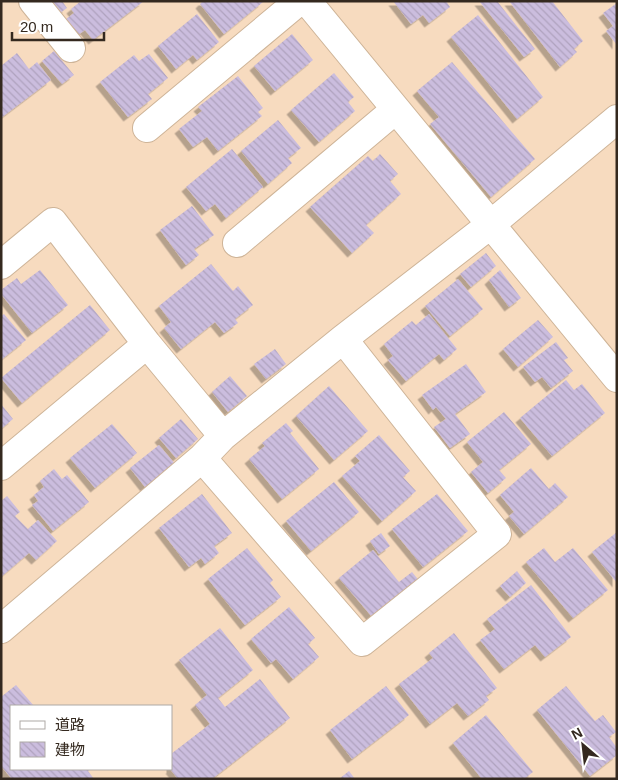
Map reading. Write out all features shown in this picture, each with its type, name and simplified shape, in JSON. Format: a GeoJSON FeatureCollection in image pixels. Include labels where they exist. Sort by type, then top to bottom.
{"type":"FeatureCollection","features":[{"type":"Feature","properties":{"kind":"street"},"geometry":{"type":"LineString","coordinates":[[33,1],[71,48]]}},
{"type":"Feature","properties":{"kind":"street"},"geometry":{"type":"LineString","coordinates":[[147,128],[299,1]]}},
{"type":"Feature","properties":{"kind":"street"},"geometry":{"type":"LineString","coordinates":[[307,1],[617,378]]}},
{"type":"Feature","properties":{"kind":"street"},"geometry":{"type":"LineString","coordinates":[[237,243],[396,110]]}},
{"type":"Feature","properties":{"kind":"street"},"geometry":{"type":"LineString","coordinates":[[1,629],[202,458],[223,436],[343,339],[490,225],[617,119]]}},
{"type":"Feature","properties":{"kind":"street"},"geometry":{"type":"LineString","coordinates":[[1,265],[53,222],[147,344],[223,436]]}},
{"type":"Feature","properties":{"kind":"street"},"geometry":{"type":"LineString","coordinates":[[202,458],[362,642],[497,534],[343,339]]}},
{"type":"Feature","properties":{"kind":"street"},"geometry":{"type":"LineString","coordinates":[[1,466],[147,344]]}},
{"type":"Feature","properties":{"kind":"building"},"geometry":{"type":"Polygon","coordinates":[[[45,1],[62,1],[67,8],[56,16],[45,1]]]}},
{"type":"Feature","properties":{"kind":"building"},"geometry":{"type":"Polygon","coordinates":[[[81,1],[144,1],[93,40],[85,30],[78,35],[66,19],[74,13],[71,9],[81,1]]]}},
{"type":"Feature","properties":{"kind":"building"},"geometry":{"type":"Polygon","coordinates":[[[203,1],[263,2],[224,34],[200,4],[203,1]]]}},
{"type":"Feature","properties":{"kind":"building"},"geometry":{"type":"Polygon","coordinates":[[[393,1],[446,1],[450,7],[429,23],[423,15],[411,24],[393,1]]]}},
{"type":"Feature","properties":{"kind":"building"},"geometry":{"type":"Polygon","coordinates":[[[479,1],[497,1],[535,49],[524,57],[479,1]]]}},
{"type":"Feature","properties":{"kind":"building"},"geometry":{"type":"Polygon","coordinates":[[[509,1],[552,1],[583,41],[574,49],[577,52],[560,67],[509,1]]]}},
{"type":"Feature","properties":{"kind":"building"},"geometry":{"type":"Polygon","coordinates":[[[617,3],[617,45],[606,31],[613,26],[603,13],[617,3]]]}},
{"type":"Feature","properties":{"kind":"building"},"geometry":{"type":"Polygon","coordinates":[[[197,14],[219,42],[197,60],[193,55],[176,69],[158,46],[197,14]]]}},
{"type":"Feature","properties":{"kind":"building"},"geometry":{"type":"Polygon","coordinates":[[[478,15],[543,97],[517,119],[451,37],[478,15]]]}},
{"type":"Feature","properties":{"kind":"building"},"geometry":{"type":"Polygon","coordinates":[[[292,34],[313,60],[275,91],[254,66],[292,34]]]}},
{"type":"Feature","properties":{"kind":"building"},"geometry":{"type":"Polygon","coordinates":[[[54,51],[74,75],[62,84],[42,61],[54,51]]]}},
{"type":"Feature","properties":{"kind":"building"},"geometry":{"type":"Polygon","coordinates":[[[17,53],[29,69],[37,62],[51,80],[1,118],[1,66],[17,53]]]}},
{"type":"Feature","properties":{"kind":"building"},"geometry":{"type":"Polygon","coordinates":[[[149,54],[168,78],[148,94],[152,99],[128,117],[100,82],[134,55],[139,61],[149,54]]]}},
{"type":"Feature","properties":{"kind":"building"},"geometry":{"type":"Polygon","coordinates":[[[452,62],[535,159],[491,197],[430,124],[439,117],[417,91],[452,62]]]}},
{"type":"Feature","properties":{"kind":"building"},"geometry":{"type":"Polygon","coordinates":[[[334,73],[354,97],[348,102],[355,111],[319,142],[291,110],[334,73]]]}},
{"type":"Feature","properties":{"kind":"building"},"geometry":{"type":"Polygon","coordinates":[[[238,76],[263,108],[258,112],[262,116],[218,151],[207,137],[193,147],[179,129],[202,111],[198,107],[238,76]]]}},
{"type":"Feature","properties":{"kind":"building"},"geometry":{"type":"Polygon","coordinates":[[[278,120],[301,148],[288,158],[292,163],[268,184],[241,151],[278,120]]]}},
{"type":"Feature","properties":{"kind":"building"},"geometry":{"type":"Polygon","coordinates":[[[232,149],[263,187],[226,218],[215,204],[206,211],[186,187],[232,149]]]}},
{"type":"Feature","properties":{"kind":"building"},"geometry":{"type":"Polygon","coordinates":[[[380,154],[398,174],[390,181],[401,194],[366,225],[374,233],[352,253],[310,207],[368,156],[373,161],[380,154]]]}},
{"type":"Feature","properties":{"kind":"building"},"geometry":{"type":"Polygon","coordinates":[[[192,206],[214,235],[194,249],[199,255],[186,265],[160,230],[192,206]]]}},
{"type":"Feature","properties":{"kind":"building"},"geometry":{"type":"Polygon","coordinates":[[[486,253],[496,266],[471,287],[460,274],[486,253]]]}},
{"type":"Feature","properties":{"kind":"building"},"geometry":{"type":"Polygon","coordinates":[[[211,264],[233,291],[238,286],[253,305],[235,319],[238,323],[224,333],[215,322],[181,349],[164,328],[171,322],[159,306],[211,264]]]}},
{"type":"Feature","properties":{"kind":"building"},"geometry":{"type":"Polygon","coordinates":[[[40,270],[68,305],[32,333],[1,294],[1,290],[17,278],[21,284],[40,270]]]}},
{"type":"Feature","properties":{"kind":"building"},"geometry":{"type":"Polygon","coordinates":[[[500,270],[521,298],[509,307],[489,280],[500,270]]]}},
{"type":"Feature","properties":{"kind":"building"},"geometry":{"type":"Polygon","coordinates":[[[458,279],[483,309],[450,336],[425,306],[458,279]]]}},
{"type":"Feature","properties":{"kind":"building"},"geometry":{"type":"Polygon","coordinates":[[[90,305],[110,330],[22,403],[1,378],[90,305]]]}},
{"type":"Feature","properties":{"kind":"building"},"geometry":{"type":"Polygon","coordinates":[[[4,314],[26,340],[1,360],[1,316],[4,314]]]}},
{"type":"Feature","properties":{"kind":"building"},"geometry":{"type":"Polygon","coordinates":[[[429,314],[457,349],[444,360],[439,354],[406,381],[388,360],[393,356],[384,344],[412,321],[416,325],[429,314]]]}},
{"type":"Feature","properties":{"kind":"building"},"geometry":{"type":"Polygon","coordinates":[[[538,320],[553,337],[518,367],[503,349],[538,320]]]}},
{"type":"Feature","properties":{"kind":"building"},"geometry":{"type":"Polygon","coordinates":[[[556,342],[568,358],[564,360],[573,371],[551,388],[542,377],[535,382],[523,367],[556,342]]]}},
{"type":"Feature","properties":{"kind":"building"},"geometry":{"type":"Polygon","coordinates":[[[275,349],[286,364],[266,379],[254,364],[275,349]]]}},
{"type":"Feature","properties":{"kind":"building"},"geometry":{"type":"Polygon","coordinates":[[[466,364],[486,392],[455,414],[470,434],[450,448],[434,427],[446,419],[436,407],[433,410],[422,395],[466,364]]]}},
{"type":"Feature","properties":{"kind":"building"},"geometry":{"type":"Polygon","coordinates":[[[230,376],[247,396],[228,412],[212,392],[230,376]]]}},
{"type":"Feature","properties":{"kind":"building"},"geometry":{"type":"Polygon","coordinates":[[[566,380],[574,390],[582,384],[605,413],[552,456],[520,418],[566,380]]]}},
{"type":"Feature","properties":{"kind":"building"},"geometry":{"type":"Polygon","coordinates":[[[329,386],[368,431],[334,460],[296,416],[329,386]]]}},
{"type":"Feature","properties":{"kind":"building"},"geometry":{"type":"Polygon","coordinates":[[[1,404],[13,419],[1,429],[1,404]]]}},
{"type":"Feature","properties":{"kind":"building"},"geometry":{"type":"Polygon","coordinates":[[[504,412],[531,444],[499,470],[506,478],[488,493],[471,472],[483,462],[467,442],[504,412]]]}},
{"type":"Feature","properties":{"kind":"building"},"geometry":{"type":"Polygon","coordinates":[[[181,419],[198,439],[176,458],[159,438],[181,419]]]}},
{"type":"Feature","properties":{"kind":"building"},"geometry":{"type":"Polygon","coordinates":[[[286,423],[293,431],[290,433],[319,469],[282,499],[249,459],[265,446],[262,443],[286,423]]]}},
{"type":"Feature","properties":{"kind":"building"},"geometry":{"type":"Polygon","coordinates":[[[112,424],[137,453],[95,488],[70,458],[112,424]]]}},
{"type":"Feature","properties":{"kind":"building"},"geometry":{"type":"Polygon","coordinates":[[[379,435],[410,471],[403,477],[416,491],[382,521],[342,476],[360,461],[355,456],[379,435]]]}},
{"type":"Feature","properties":{"kind":"building"},"geometry":{"type":"Polygon","coordinates":[[[159,445],[175,464],[145,487],[130,468],[159,445]]]}},
{"type":"Feature","properties":{"kind":"building"},"geometry":{"type":"Polygon","coordinates":[[[531,468],[549,489],[555,483],[568,497],[524,534],[509,516],[514,512],[500,495],[531,468]]]}},
{"type":"Feature","properties":{"kind":"building"},"geometry":{"type":"Polygon","coordinates":[[[54,469],[62,479],[67,475],[89,502],[53,531],[32,505],[38,501],[34,495],[44,487],[40,481],[54,469]]]}},
{"type":"Feature","properties":{"kind":"building"},"geometry":{"type":"Polygon","coordinates":[[[334,482],[359,512],[311,551],[286,521],[334,482]]]}},
{"type":"Feature","properties":{"kind":"building"},"geometry":{"type":"Polygon","coordinates":[[[202,494],[232,533],[214,546],[219,553],[205,564],[201,558],[189,567],[159,528],[202,494]]]}},
{"type":"Feature","properties":{"kind":"building"},"geometry":{"type":"Polygon","coordinates":[[[437,494],[468,531],[423,567],[392,529],[437,494]]]}},
{"type":"Feature","properties":{"kind":"building"},"geometry":{"type":"Polygon","coordinates":[[[7,496],[20,512],[15,516],[28,529],[38,520],[57,541],[36,560],[29,553],[1,577],[1,501],[7,496]]]}},
{"type":"Feature","properties":{"kind":"building"},"geometry":{"type":"Polygon","coordinates":[[[617,532],[617,583],[592,552],[617,532]]]}},
{"type":"Feature","properties":{"kind":"building"},"geometry":{"type":"Polygon","coordinates":[[[381,533],[390,546],[379,554],[370,541],[381,533]]]}},
{"type":"Feature","properties":{"kind":"building"},"geometry":{"type":"Polygon","coordinates":[[[247,548],[273,580],[270,583],[281,597],[245,625],[208,579],[247,548]]]}},
{"type":"Feature","properties":{"kind":"building"},"geometry":{"type":"Polygon","coordinates":[[[544,548],[555,562],[573,548],[608,590],[573,618],[526,562],[544,548]]]}},
{"type":"Feature","properties":{"kind":"building"},"geometry":{"type":"Polygon","coordinates":[[[373,550],[399,582],[412,572],[425,588],[373,618],[339,578],[373,550]]]}},
{"type":"Feature","properties":{"kind":"building"},"geometry":{"type":"Polygon","coordinates":[[[517,571],[526,583],[510,597],[500,586],[517,571]]]}},
{"type":"Feature","properties":{"kind":"building"},"geometry":{"type":"Polygon","coordinates":[[[531,585],[571,637],[545,657],[535,645],[504,669],[480,640],[495,629],[487,619],[531,585]]]}},
{"type":"Feature","properties":{"kind":"building"},"geometry":{"type":"Polygon","coordinates":[[[289,607],[315,638],[308,644],[319,657],[293,679],[276,659],[271,663],[251,639],[289,607]]]}},
{"type":"Feature","properties":{"kind":"building"},"geometry":{"type":"Polygon","coordinates":[[[220,628],[253,670],[218,698],[225,707],[260,679],[290,718],[212,779],[178,779],[171,770],[172,753],[210,724],[195,705],[207,695],[179,660],[220,628]]]}},
{"type":"Feature","properties":{"kind":"building"},"geometry":{"type":"Polygon","coordinates":[[[454,633],[497,688],[486,696],[489,700],[468,716],[457,703],[430,724],[399,684],[433,658],[429,653],[454,633]]]}},
{"type":"Feature","properties":{"kind":"building"},"geometry":{"type":"Polygon","coordinates":[[[16,685],[33,705],[10,705],[10,770],[89,770],[94,779],[12,779],[1,766],[1,697],[16,685]]]}},
{"type":"Feature","properties":{"kind":"building"},"geometry":{"type":"Polygon","coordinates":[[[386,686],[409,715],[352,759],[330,730],[386,686]]]}},
{"type":"Feature","properties":{"kind":"building"},"geometry":{"type":"Polygon","coordinates":[[[566,686],[595,721],[603,715],[616,732],[609,737],[617,748],[617,755],[590,776],[537,710],[566,686]]]}},
{"type":"Feature","properties":{"kind":"building"},"geometry":{"type":"Polygon","coordinates":[[[486,715],[533,772],[524,779],[482,779],[453,743],[486,715]]]}},
{"type":"Feature","properties":{"kind":"building"},"geometry":{"type":"Polygon","coordinates":[[[349,771],[355,779],[339,779],[349,771]]]}}]}
